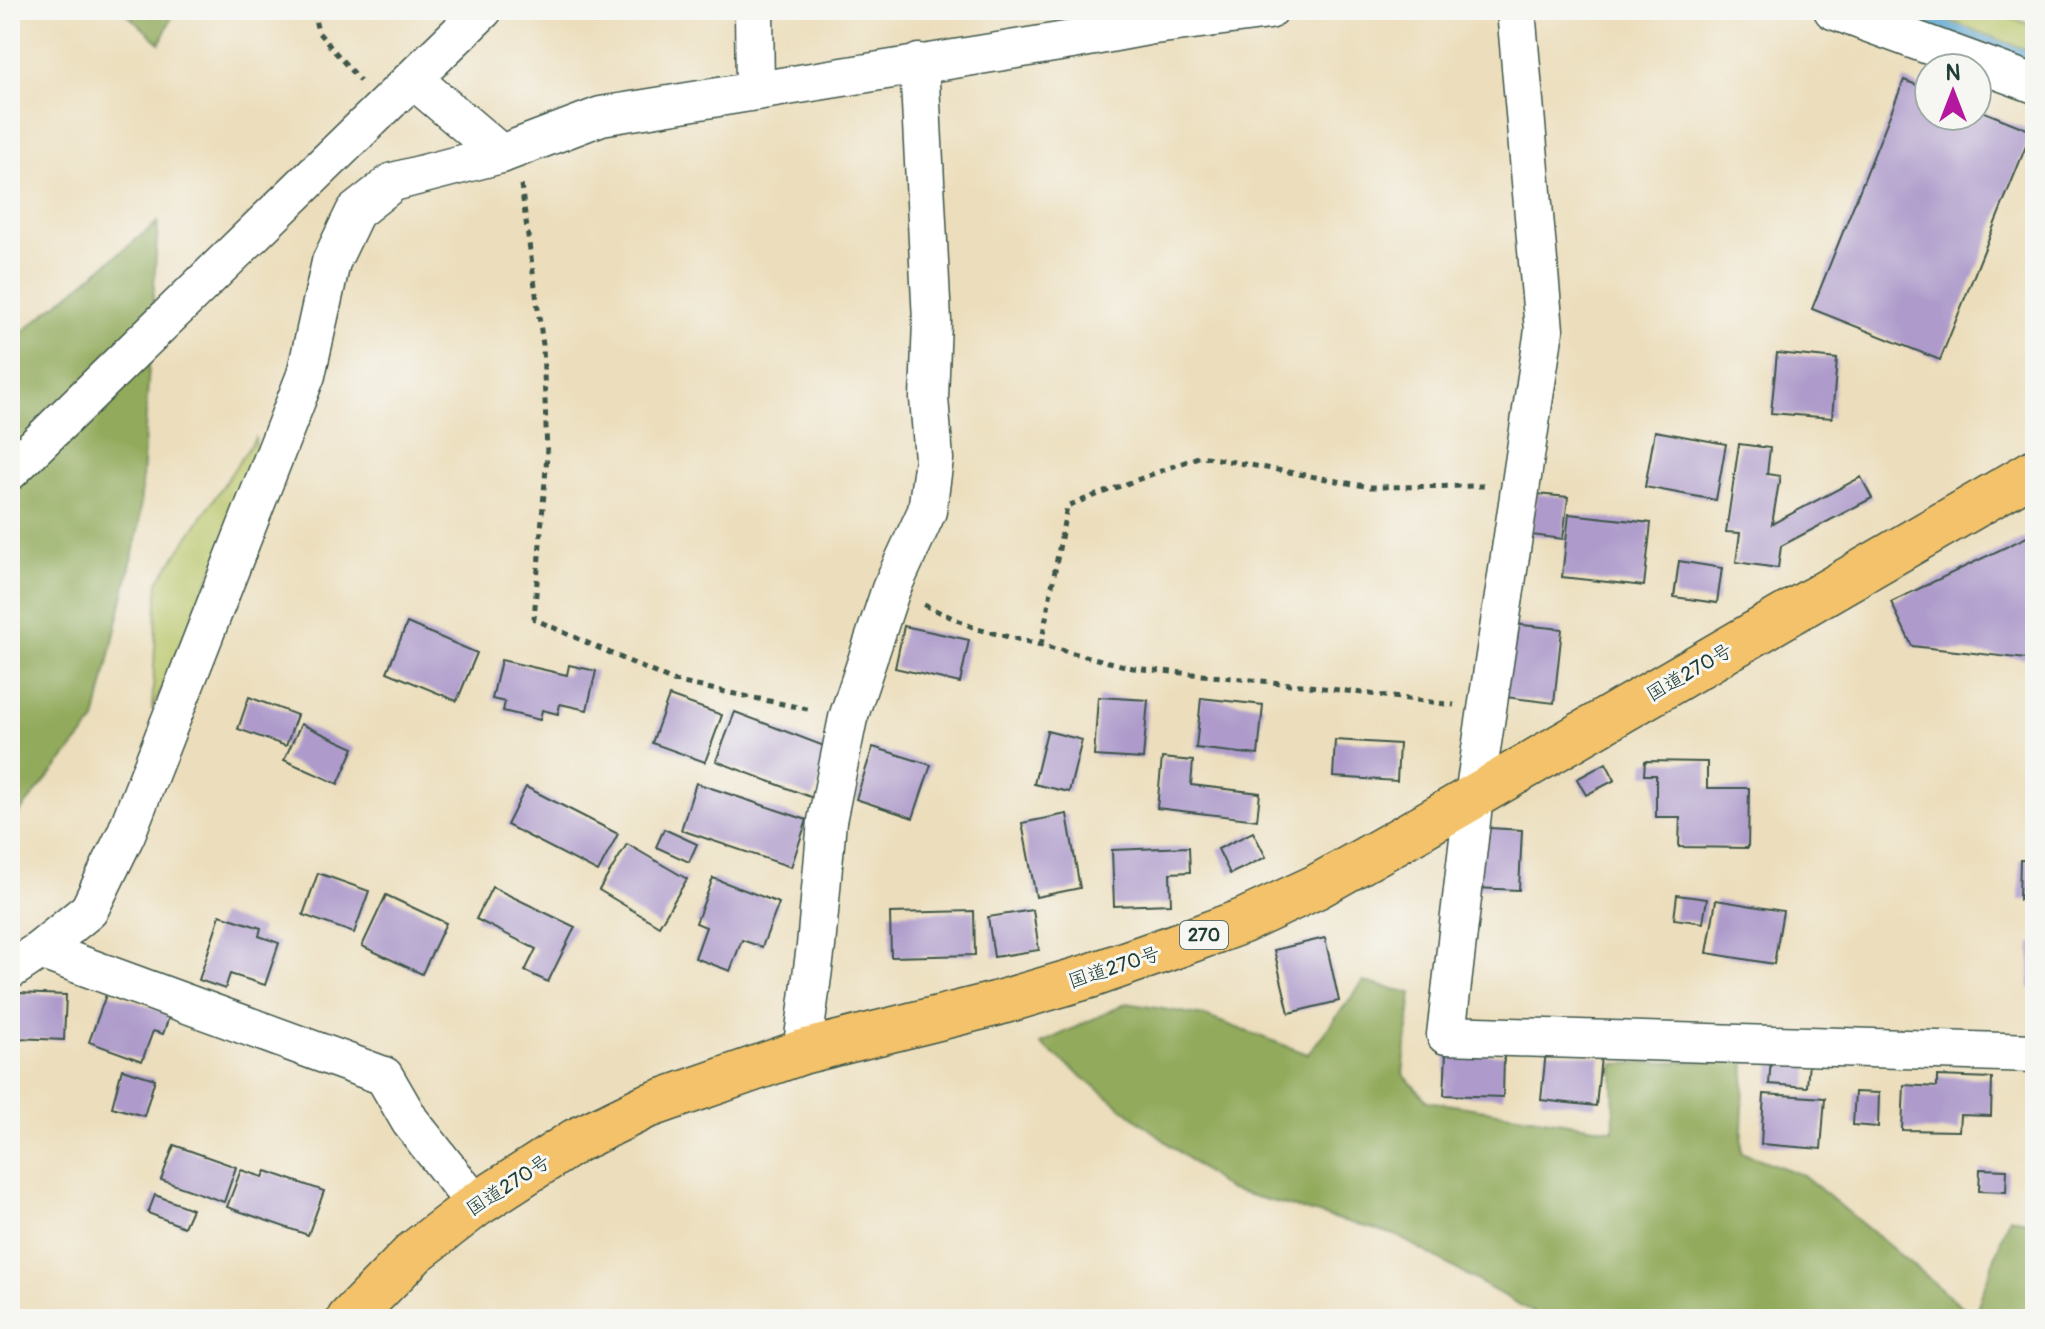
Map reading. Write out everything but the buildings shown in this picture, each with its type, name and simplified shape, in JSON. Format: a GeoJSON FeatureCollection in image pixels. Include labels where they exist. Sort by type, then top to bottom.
{"type":"FeatureCollection","features":[{"type":"Feature","properties":{"kind":"highway","name":"国道270号"},"geometry":{"type":"LineString","coordinates":[[349,1319],[415,1252],[476,1205],[575,1141],[645,1107],[802,1052],[995,1004],[1090,976],[1243,921],[1316,887],[2035,471]]}},
{"type":"Feature","properties":{"kind":"street"},"geometry":{"type":"LineString","coordinates":[[10,471],[385,109],[483,10]]}},
{"type":"Feature","properties":{"kind":"street"},"geometry":{"type":"LineString","coordinates":[[754,10],[755,90]]}},
{"type":"Feature","properties":{"kind":"street"},"geometry":{"type":"LineString","coordinates":[[25,960],[89,910],[126,834],[306,375],[331,262],[355,212],[393,182],[501,154],[601,116],[1147,26],[1269,10]]}},
{"type":"Feature","properties":{"kind":"street"},"geometry":{"type":"LineString","coordinates":[[1516,10],[1544,330],[1486,709],[1446,1035],[2035,1053]]}},
{"type":"Feature","properties":{"kind":"street"},"geometry":{"type":"LineString","coordinates":[[1833,10],[2035,84]]}},
{"type":"Feature","properties":{"kind":"street"},"geometry":{"type":"LineString","coordinates":[[802,1052],[816,946],[827,821],[848,718],[891,589],[927,511],[934,459],[929,398],[932,321],[919,63]]}},
{"type":"Feature","properties":{"kind":"street"},"geometry":{"type":"LineString","coordinates":[[414,80],[501,154]]}},
{"type":"Feature","properties":{"kind":"street"},"geometry":{"type":"LineString","coordinates":[[25,960],[384,1076],[410,1121],[476,1205]]}},
{"type":"Feature","properties":{"kind":"path"},"geometry":{"type":"LineString","coordinates":[[313,10],[318,32],[385,109]]}},
{"type":"Feature","properties":{"kind":"path"},"geometry":{"type":"LineString","coordinates":[[501,154],[522,187],[543,345],[547,455],[534,619],[673,681],[848,718]]}},
{"type":"Feature","properties":{"kind":"path"},"geometry":{"type":"LineString","coordinates":[[1041,645],[1067,506],[1201,456],[1370,487],[1522,485]]}},
{"type":"Feature","properties":{"kind":"path"},"geometry":{"type":"LineString","coordinates":[[891,589],[977,629],[1133,668],[1301,685],[1486,709]]}},
{"type":"Feature","properties":{"kind":"green space"},"geometry":{"type":"Polygon","coordinates":[[[122,10],[175,10],[160,43],[122,10]]]}},
{"type":"Feature","properties":{"kind":"green space"},"geometry":{"type":"Polygon","coordinates":[[[1921,10],[1987,10],[2035,26],[2035,53],[1921,10]]]}},
{"type":"Feature","properties":{"kind":"green space"},"geometry":{"type":"Polygon","coordinates":[[[158,222],[139,527],[95,721],[10,824],[10,342],[158,222]]]}},
{"type":"Feature","properties":{"kind":"green space"},"geometry":{"type":"Polygon","coordinates":[[[255,438],[258,466],[152,710],[158,582],[255,438]]]}},
{"type":"Feature","properties":{"kind":"green space"},"geometry":{"type":"Polygon","coordinates":[[[1363,982],[1412,993],[1403,1074],[1427,1101],[1614,1130],[1613,1064],[1745,1060],[1741,1152],[1803,1175],[1974,1316],[2009,1217],[2035,1223],[2035,1319],[1545,1319],[1395,1235],[1227,1189],[1040,1044],[1127,1003],[1205,1016],[1308,1054],[1363,982]]]}},
{"type":"Feature","properties":{"kind":"waterway"},"geometry":{"type":"LineString","coordinates":[[1900,10],[2035,60]]}}]}
